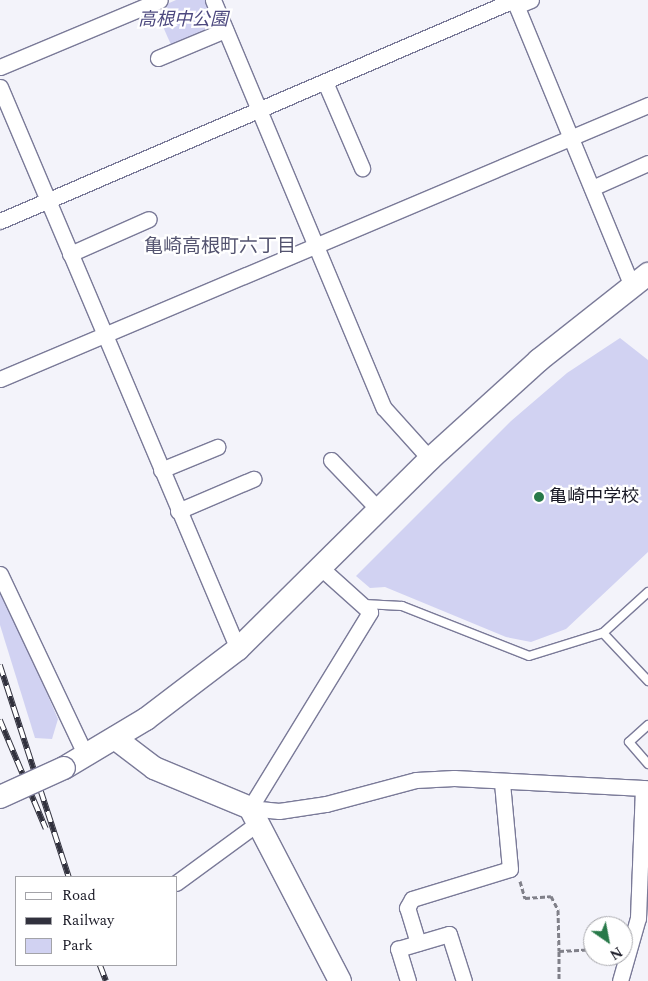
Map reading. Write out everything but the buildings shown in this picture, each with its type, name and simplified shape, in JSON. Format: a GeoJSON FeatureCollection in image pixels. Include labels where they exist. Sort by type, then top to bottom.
{"type":"FeatureCollection","features":[{"type":"Feature","properties":{"kind":"street"},"geometry":{"type":"LineString","coordinates":[[0,67],[160,0]]}},
{"type":"Feature","properties":{"kind":"street"},"geometry":{"type":"LineString","coordinates":[[213,0],[384,408],[430,459]]}},
{"type":"Feature","properties":{"kind":"street"},"geometry":{"type":"LineString","coordinates":[[0,221],[514,2],[531,0]]}},
{"type":"Feature","properties":{"kind":"street"},"geometry":{"type":"LineString","coordinates":[[0,797],[64,768],[116,739],[238,649],[430,459],[539,360],[640,280],[592,188],[514,2]]}},
{"type":"Feature","properties":{"kind":"street"},"geometry":{"type":"LineString","coordinates":[[158,58],[225,30]]}},
{"type":"Feature","properties":{"kind":"street"},"geometry":{"type":"LineString","coordinates":[[325,82],[362,168]]}},
{"type":"Feature","properties":{"kind":"street"},"geometry":{"type":"LineString","coordinates":[[0,87],[103,336],[238,649]]}},
{"type":"Feature","properties":{"kind":"street"},"geometry":{"type":"LineString","coordinates":[[0,378],[648,105]]}},
{"type":"Feature","properties":{"kind":"street"},"geometry":{"type":"LineString","coordinates":[[592,188],[648,164]]}},
{"type":"Feature","properties":{"kind":"street"},"geometry":{"type":"LineString","coordinates":[[70,254],[149,219]]}},
{"type":"Feature","properties":{"kind":"street"},"geometry":{"type":"LineString","coordinates":[[161,470],[217,447]]}},
{"type":"Feature","properties":{"kind":"street"},"geometry":{"type":"LineString","coordinates":[[332,460],[379,510]]}},
{"type":"Feature","properties":{"kind":"street"},"geometry":{"type":"LineString","coordinates":[[178,511],[253,479]]}},
{"type":"Feature","properties":{"kind":"street"},"geometry":{"type":"LineString","coordinates":[[178,881],[254,815],[370,612],[321,568]]}},
{"type":"Feature","properties":{"kind":"street"},"geometry":{"type":"LineString","coordinates":[[0,574],[86,756]]}},
{"type":"Feature","properties":{"kind":"street"},"geometry":{"type":"LineString","coordinates":[[116,739],[154,768],[254,815],[326,804],[416,780],[454,778],[645,788],[638,918],[620,981]]}},
{"type":"Feature","properties":{"kind":"street"},"geometry":{"type":"LineString","coordinates":[[418,943],[407,908],[412,899],[510,869],[502,782]]}},
{"type":"Feature","properties":{"kind":"street"},"geometry":{"type":"LineString","coordinates":[[254,815],[340,981]]}},
{"type":"Feature","properties":{"kind":"street"},"geometry":{"type":"LineString","coordinates":[[408,981],[398,949],[449,934],[464,981]]}},
{"type":"Feature","properties":{"kind":"lane"},"geometry":{"type":"LineString","coordinates":[[360,604],[402,606],[528,656],[603,633],[648,592]]}},
{"type":"Feature","properties":{"kind":"lane"},"geometry":{"type":"LineString","coordinates":[[603,633],[648,681]]}},
{"type":"Feature","properties":{"kind":"lane"},"geometry":{"type":"LineString","coordinates":[[648,725],[629,742],[648,764]]}},
{"type":"Feature","properties":{"kind":"path"},"geometry":{"type":"LineString","coordinates":[[510,869],[518,877],[525,898],[551,896],[558,910],[560,981]]}},
{"type":"Feature","properties":{"kind":"path"},"geometry":{"type":"LineString","coordinates":[[559,951],[583,950]]}},
{"type":"Feature","properties":{"kind":"green space","name":"高根中公園"},"geometry":{"type":"Polygon","coordinates":[[[176,0],[205,0],[215,25],[214,30],[172,47],[157,13],[158,8],[176,0]]]}},
{"type":"Feature","properties":{"kind":"green space"},"geometry":{"type":"Polygon","coordinates":[[[620,338],[648,360],[648,552],[566,629],[531,642],[506,637],[385,587],[370,588],[356,576],[511,421],[567,373],[620,338]]]}},
{"type":"Feature","properties":{"kind":"green space"},"geometry":{"type":"Polygon","coordinates":[[[0,585],[58,719],[52,739],[35,738],[0,625],[0,585]]]}},
{"type":"Feature","properties":{"kind":"railway"},"geometry":{"type":"LineString","coordinates":[[0,665],[69,876]]}},
{"type":"Feature","properties":{"kind":"railway"},"geometry":{"type":"LineString","coordinates":[[0,720],[46,829]]}},
{"type":"Feature","properties":{"kind":"railway"},"geometry":{"type":"LineString","coordinates":[[100,966],[106,981]]}},
{"type":"Feature","properties":{"kind":"place","name":"亀崎中学校"},"geometry":{"type":"Point","coordinates":[539,497]}},
{"type":"Feature","properties":{"kind":"district","name":"亀崎高根町六丁目"},"geometry":{"type":"Point","coordinates":[220,247]}}]}
